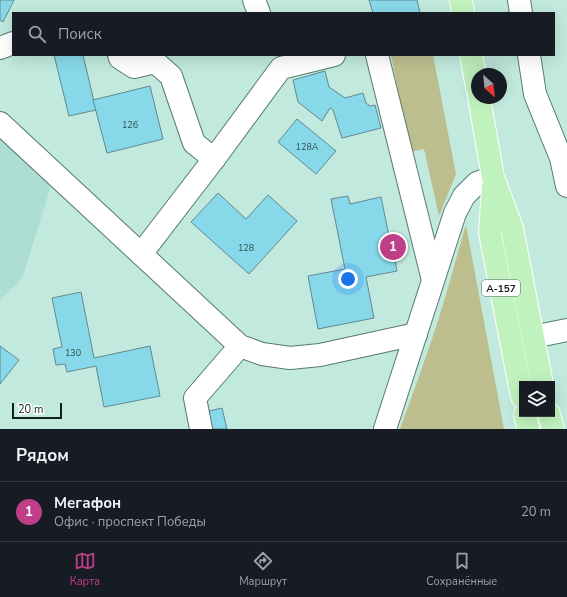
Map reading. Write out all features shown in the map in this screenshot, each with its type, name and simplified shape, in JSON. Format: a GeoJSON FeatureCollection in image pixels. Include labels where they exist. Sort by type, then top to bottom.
{"type":"FeatureCollection","features":[{"type":"Feature","properties":{"kind":"main road"},"geometry":{"type":"LineString","coordinates":[[461,0],[464,12]]}},
{"type":"Feature","properties":{"kind":"main road"},"geometry":{"type":"LineString","coordinates":[[471,56],[473,68]]}},
{"type":"Feature","properties":{"kind":"main road","name":"А-157"},"geometry":{"type":"LineString","coordinates":[[480,104],[493,177],[512,228],[541,381]]}},
{"type":"Feature","properties":{"kind":"main road","name":"А-157"},"geometry":{"type":"LineString","coordinates":[[493,177],[490,233],[519,382]]}},
{"type":"Feature","properties":{"kind":"main road"},"geometry":{"type":"LineString","coordinates":[[526,417],[528,429]]}},
{"type":"Feature","properties":{"kind":"main road"},"geometry":{"type":"LineString","coordinates":[[550,417],[553,429]]}},
{"type":"Feature","properties":{"kind":"street"},"geometry":{"type":"LineString","coordinates":[[254,0],[259,12]]}},
{"type":"Feature","properties":{"kind":"street"},"geometry":{"type":"LineString","coordinates":[[519,0],[521,12]]}},
{"type":"Feature","properties":{"kind":"street"},"geometry":{"type":"LineString","coordinates":[[0,48],[12,43]]}},
{"type":"Feature","properties":{"kind":"street"},"geometry":{"type":"LineString","coordinates":[[119,56],[134,67],[155,62],[171,76],[194,143],[214,160]]}},
{"type":"Feature","properties":{"kind":"street"},"geometry":{"type":"LineString","coordinates":[[141,254],[214,160],[278,62],[326,56]]}},
{"type":"Feature","properties":{"kind":"street"},"geometry":{"type":"LineString","coordinates":[[377,56],[434,280]]}},
{"type":"Feature","properties":{"kind":"street"},"geometry":{"type":"LineString","coordinates":[[529,56],[535,94],[561,143],[561,158],[567,186]]}},
{"type":"Feature","properties":{"kind":"street"},"geometry":{"type":"LineString","coordinates":[[0,123],[240,346],[262,354],[290,358],[320,355],[416,334]]}},
{"type":"Feature","properties":{"kind":"street"},"geometry":{"type":"LineString","coordinates":[[385,429],[456,213],[464,196],[477,183],[493,177]]}},
{"type":"Feature","properties":{"kind":"street"},"geometry":{"type":"LineString","coordinates":[[533,337],[567,330]]}},
{"type":"Feature","properties":{"kind":"street"},"geometry":{"type":"LineString","coordinates":[[201,429],[195,398],[240,346]]}},
{"type":"Feature","properties":{"kind":"shaded area"},"geometry":{"type":"Polygon","coordinates":[[[391,56],[433,56],[456,174],[439,216],[424,149],[410,152],[391,56]]]}},
{"type":"Feature","properties":{"kind":"shaded area"},"geometry":{"type":"Polygon","coordinates":[[[0,139],[51,186],[22,279],[0,300],[0,139]]]}},
{"type":"Feature","properties":{"kind":"shaded area"},"geometry":{"type":"Polygon","coordinates":[[[466,225],[504,429],[400,429],[434,334],[466,225]]]}},
{"type":"Feature","properties":{"kind":"building"},"geometry":{"type":"Polygon","coordinates":[[[0,0],[14,0],[3,22],[0,20],[0,0]]]}},
{"type":"Feature","properties":{"kind":"building"},"geometry":{"type":"Polygon","coordinates":[[[369,0],[417,0],[420,12],[373,12],[369,0]]]}},
{"type":"Feature","properties":{"kind":"building"},"geometry":{"type":"Polygon","coordinates":[[[54,56],[83,56],[96,110],[69,116],[54,56]]]}},
{"type":"Feature","properties":{"kind":"building"},"geometry":{"type":"Polygon","coordinates":[[[325,71],[329,87],[345,98],[363,93],[366,103],[370,106],[375,105],[381,128],[342,138],[333,110],[330,108],[322,121],[298,102],[293,80],[325,71]]]}},
{"type":"Feature","properties":{"kind":"building"},"geometry":{"type":"Polygon","coordinates":[[[150,86],[163,139],[107,153],[93,100],[150,86]]]}},
{"type":"Feature","properties":{"kind":"building"},"geometry":{"type":"Polygon","coordinates":[[[297,119],[336,151],[316,174],[278,142],[297,119]]]}},
{"type":"Feature","properties":{"kind":"building"},"geometry":{"type":"Polygon","coordinates":[[[218,193],[246,219],[268,195],[297,221],[249,274],[191,222],[218,193]]]}},
{"type":"Feature","properties":{"kind":"building"},"geometry":{"type":"Polygon","coordinates":[[[348,196],[350,204],[381,197],[390,241],[399,240],[402,255],[394,256],[397,271],[366,277],[374,318],[318,329],[308,276],[345,269],[331,199],[348,196]]]}},
{"type":"Feature","properties":{"kind":"building"},"geometry":{"type":"Polygon","coordinates":[[[81,292],[94,358],[150,346],[160,396],[104,407],[96,366],[67,372],[65,364],[56,365],[53,349],[62,347],[52,298],[81,292]]]}},
{"type":"Feature","properties":{"kind":"building"},"geometry":{"type":"Polygon","coordinates":[[[0,346],[19,360],[0,384],[0,346]]]}},
{"type":"Feature","properties":{"kind":"building"},"geometry":{"type":"Polygon","coordinates":[[[222,408],[227,429],[208,429],[205,412],[222,408]]]}},
{"type":"Feature","properties":{"kind":"place","name":"Мегафон"},"geometry":{"type":"Point","coordinates":[393,247]}}]}
